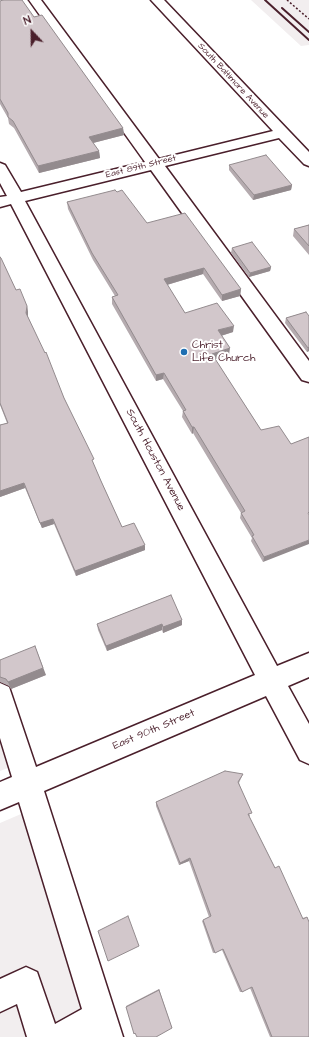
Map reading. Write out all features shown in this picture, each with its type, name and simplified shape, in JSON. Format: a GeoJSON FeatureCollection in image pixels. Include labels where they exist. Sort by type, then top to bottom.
{"type":"FeatureCollection","features":[{"type":"Feature","properties":{"kind":"street"},"geometry":{"type":"LineString","coordinates":[[34,0],[309,375]]}},
{"type":"Feature","properties":{"kind":"street","name":"South Baltimore Avenue"},"geometry":{"type":"LineString","coordinates":[[157,0],[309,161]]}},
{"type":"Feature","properties":{"kind":"street","name":"East 89th Street"},"geometry":{"type":"LineString","coordinates":[[8,200],[282,133]]}},
{"type":"Feature","properties":{"kind":"street","name":"South Houston Avenue"},"geometry":{"type":"LineString","coordinates":[[0,168],[8,200],[309,751]]}},
{"type":"Feature","properties":{"kind":"street","name":"East 90th Street"},"geometry":{"type":"LineString","coordinates":[[0,796],[309,664]]}},
{"type":"Feature","properties":{"kind":"street"},"geometry":{"type":"LineString","coordinates":[[0,696],[104,1027],[63,1037]]}},
{"type":"Feature","properties":{"kind":"street"},"geometry":{"type":"LineString","coordinates":[[0,996],[26,983],[43,1037]]}},
{"type":"Feature","properties":{"kind":"path"},"geometry":{"type":"LineString","coordinates":[[287,0],[309,19]]}},
{"type":"Feature","properties":{"kind":"shaded area"},"geometry":{"type":"Polygon","coordinates":[[[251,0],[309,0],[309,45],[301,46],[251,0]]]}},
{"type":"Feature","properties":{"kind":"shaded area"},"geometry":{"type":"Polygon","coordinates":[[[0,696],[21,763],[0,771],[0,696]]]}},
{"type":"Feature","properties":{"kind":"shaded area"},"geometry":{"type":"Polygon","coordinates":[[[35,808],[107,1037],[0,1037],[0,823],[35,808]]]}},
{"type":"Feature","properties":{"kind":"building"},"geometry":{"type":"Polygon","coordinates":[[[22,0],[34,17],[42,15],[123,128],[89,137],[99,151],[38,166],[13,121],[8,117],[8,113],[0,99],[0,1],[22,0]]]}},
{"type":"Feature","properties":{"kind":"building"},"geometry":{"type":"Polygon","coordinates":[[[266,155],[292,185],[254,195],[229,165],[266,155]]]}},
{"type":"Feature","properties":{"kind":"building"},"geometry":{"type":"Polygon","coordinates":[[[115,190],[117,192],[122,190],[147,223],[185,213],[241,289],[222,295],[204,268],[164,279],[185,313],[217,303],[234,326],[218,330],[230,348],[212,354],[261,430],[279,426],[291,444],[309,437],[309,540],[264,557],[252,536],[254,535],[241,513],[245,511],[194,427],[192,427],[183,411],[186,410],[164,373],[156,375],[112,297],[118,295],[92,253],[67,202],[115,190]]]}},
{"type":"Feature","properties":{"kind":"building"},"geometry":{"type":"Polygon","coordinates":[[[309,225],[309,246],[294,229],[309,225]]]}},
{"type":"Feature","properties":{"kind":"building"},"geometry":{"type":"Polygon","coordinates":[[[252,242],[271,267],[250,273],[232,248],[252,242]]]}},
{"type":"Feature","properties":{"kind":"building"},"geometry":{"type":"Polygon","coordinates":[[[0,257],[16,290],[20,289],[27,306],[26,313],[45,353],[46,352],[64,398],[94,459],[92,460],[122,527],[134,523],[145,545],[75,571],[53,519],[40,523],[24,483],[0,491],[0,425],[8,423],[0,403],[0,257]]]}},
{"type":"Feature","properties":{"kind":"building"},"geometry":{"type":"Polygon","coordinates":[[[306,312],[309,316],[308,348],[286,318],[306,312]]]}},
{"type":"Feature","properties":{"kind":"building"},"geometry":{"type":"Polygon","coordinates":[[[171,595],[182,620],[163,627],[162,624],[106,646],[97,624],[171,595]]]}},
{"type":"Feature","properties":{"kind":"building"},"geometry":{"type":"Polygon","coordinates":[[[35,646],[43,668],[8,682],[6,679],[0,677],[0,660],[35,646]]]}},
{"type":"Feature","properties":{"kind":"building"},"geometry":{"type":"Polygon","coordinates":[[[225,771],[243,774],[238,782],[252,813],[248,814],[275,868],[279,866],[303,919],[307,917],[309,922],[309,1037],[272,1037],[252,987],[242,992],[223,949],[215,953],[203,920],[211,916],[190,858],[180,863],[156,802],[225,771]]]}},
{"type":"Feature","properties":{"kind":"building"},"geometry":{"type":"Polygon","coordinates":[[[128,916],[139,946],[108,961],[98,931],[128,916]]]}},
{"type":"Feature","properties":{"kind":"building"},"geometry":{"type":"Polygon","coordinates":[[[159,990],[172,1028],[156,1037],[137,1037],[135,1033],[134,1034],[126,1007],[159,990]]]}},
{"type":"Feature","properties":{"kind":"railway"},"geometry":{"type":"LineString","coordinates":[[265,0],[309,40]]}},
{"type":"Feature","properties":{"kind":"railway"},"geometry":{"type":"LineString","coordinates":[[282,8],[309,32]]}},
{"type":"Feature","properties":{"kind":"place","name":"Christ Life Church"},"geometry":{"type":"Point","coordinates":[184,352]}}]}
